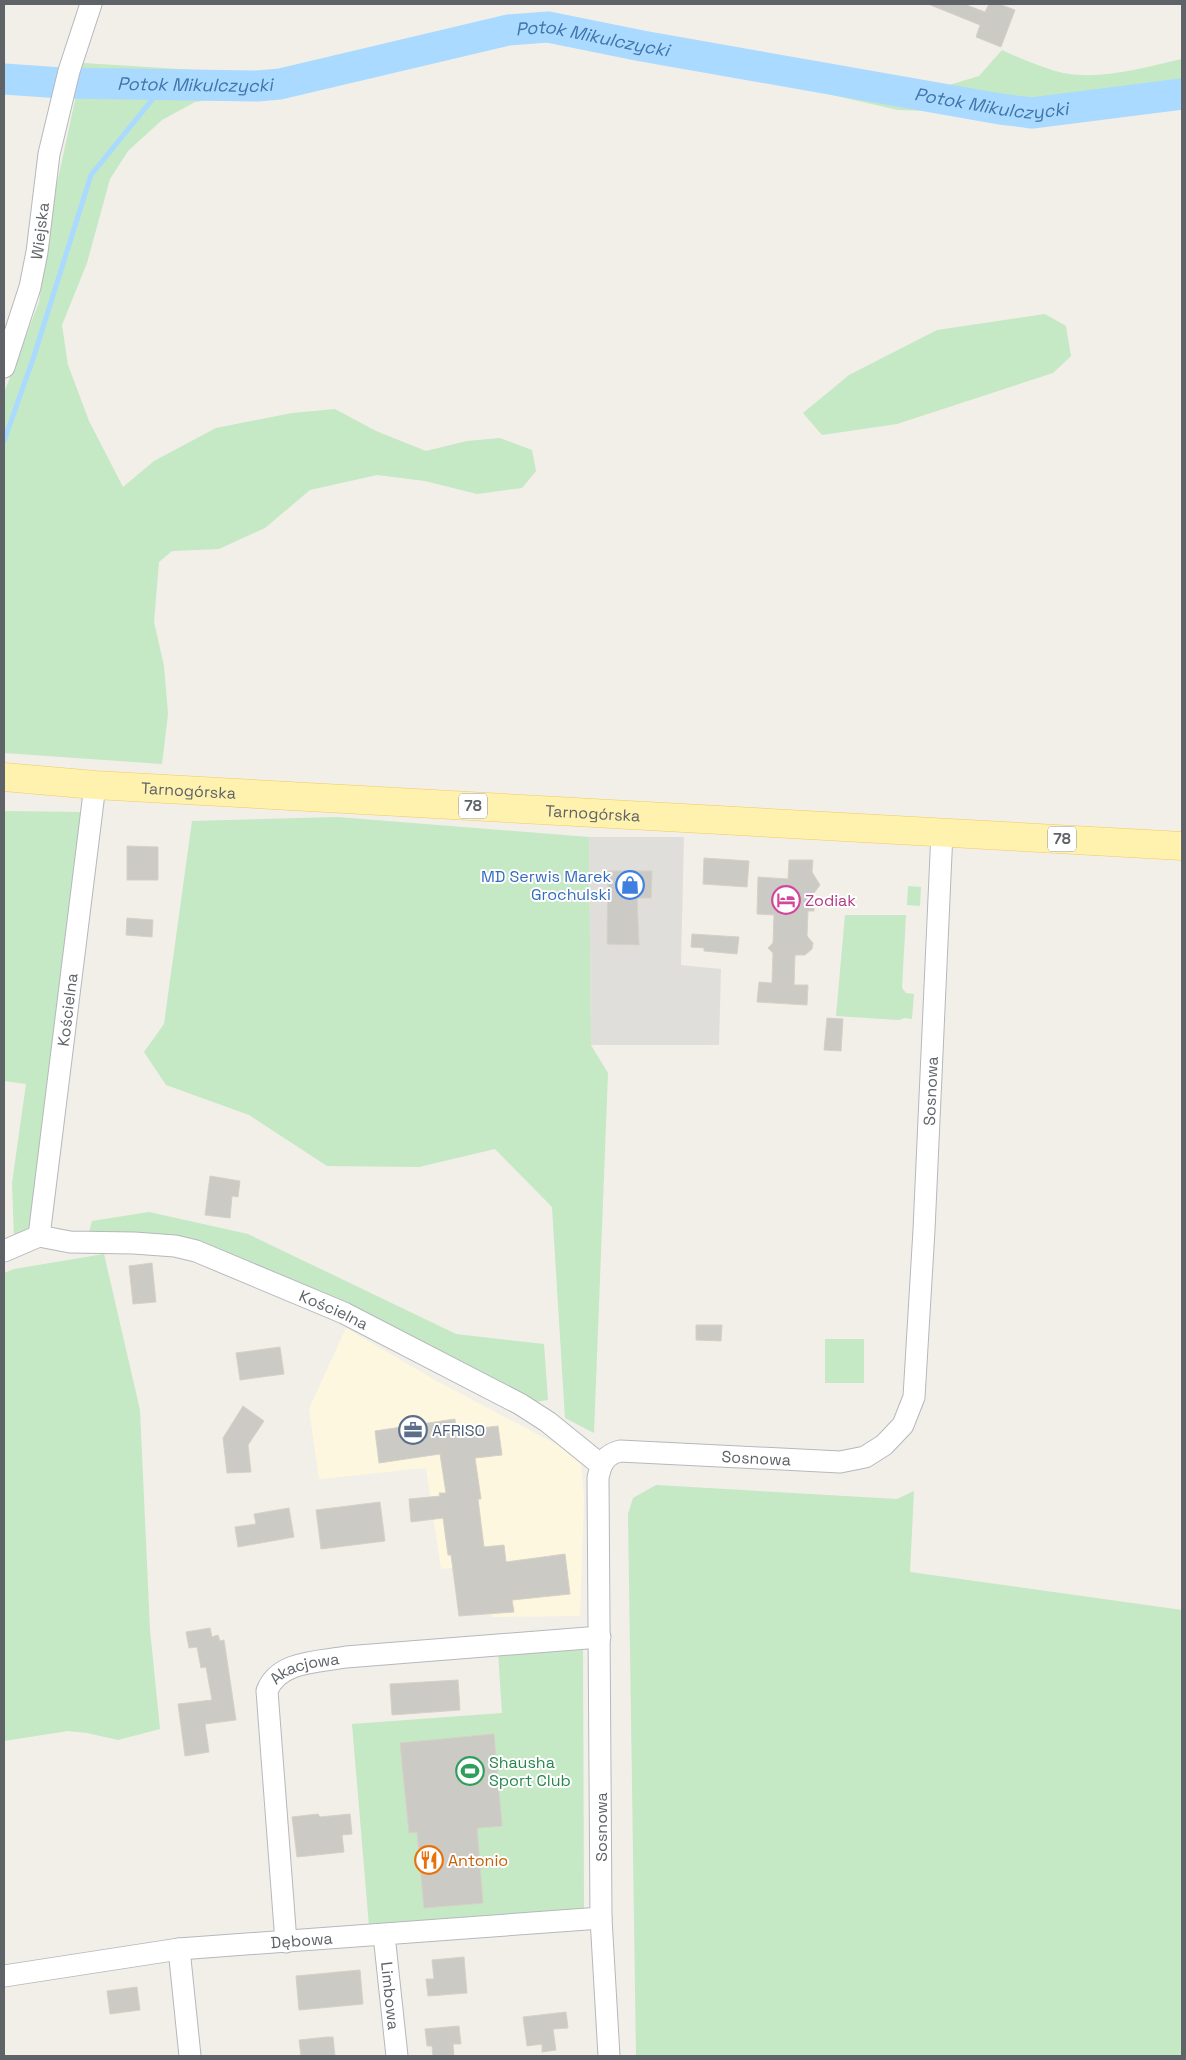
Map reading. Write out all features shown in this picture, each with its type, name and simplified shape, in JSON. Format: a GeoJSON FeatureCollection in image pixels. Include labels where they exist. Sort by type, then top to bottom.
{"type":"FeatureCollection","features":[{"type":"Feature","properties":{"kind":"main road","name":"Tarnogórska"},"geometry":{"type":"LineString","coordinates":[[4,777],[94,785],[1182,846]]}},
{"type":"Feature","properties":{"kind":"street","name":"Wiejska"},"geometry":{"type":"LineString","coordinates":[[4,367],[30,287],[37,252],[49,154],[63,92],[91,4]]}},
{"type":"Feature","properties":{"kind":"street","name":"Kościelna"},"geometry":{"type":"LineString","coordinates":[[94,785],[38,1236],[70,1242],[175,1246],[196,1251],[248,1272],[344,1313],[520,1404],[548,1422],[600,1465]]}},
{"type":"Feature","properties":{"kind":"street","name":"Sosnowa"},"geometry":{"type":"LineString","coordinates":[[609,2056],[601,1918],[598,1478],[600,1465],[609,1454],[620,1451],[840,1462],[865,1457],[884,1445],[904,1425],[914,1397],[925,1211],[942,832]]}},
{"type":"Feature","properties":{"kind":"street"},"geometry":{"type":"LineString","coordinates":[[4,1251],[38,1236]]}},
{"type":"Feature","properties":{"kind":"street","name":"Akacjowa"},"geometry":{"type":"LineString","coordinates":[[286,1942],[267,1691],[270,1682],[279,1673],[292,1667],[346,1657],[600,1637]]}},
{"type":"Feature","properties":{"kind":"street","name":"Dębowa"},"geometry":{"type":"LineString","coordinates":[[4,1976],[178,1949],[601,1918]]}},
{"type":"Feature","properties":{"kind":"street","name":"Limbowa"},"geometry":{"type":"LineString","coordinates":[[384,1935],[397,2056]]}},
{"type":"Feature","properties":{"kind":"street"},"geometry":{"type":"LineString","coordinates":[[178,1949],[190,2056]]}},
{"type":"Feature","properties":{"kind":"shaded area"},"geometry":{"type":"Polygon","coordinates":[[[589,837],[684,837],[681,965],[721,969],[719,1045],[591,1045],[589,837]]]}},
{"type":"Feature","properties":{"kind":"shaded area"},"geometry":{"type":"Polygon","coordinates":[[[346,1328],[433,1379],[569,1451],[581,1463],[584,1498],[580,1616],[492,1617],[484,1565],[441,1569],[426,1468],[319,1479],[309,1409],[346,1328]]]}},
{"type":"Feature","properties":{"kind":"green space"},"geometry":{"type":"Polygon","coordinates":[[[543,14],[936,89],[979,76],[1002,50],[1049,69],[1082,75],[1116,73],[1182,59],[1182,104],[1132,109],[1058,123],[1000,124],[962,112],[898,110],[766,80],[556,38],[463,51],[262,100],[232,96],[195,102],[162,120],[128,151],[110,179],[87,263],[62,325],[68,365],[89,421],[123,487],[154,461],[216,428],[292,413],[335,409],[376,431],[426,451],[467,441],[500,438],[532,450],[536,471],[522,488],[477,494],[425,481],[377,475],[310,490],[265,528],[219,549],[172,551],[159,562],[154,622],[164,666],[168,714],[162,764],[4,753],[4,393],[39,302],[52,207],[83,63],[261,74],[390,46],[495,19],[543,14]]]}},
{"type":"Feature","properties":{"kind":"green space"},"geometry":{"type":"Polygon","coordinates":[[[1045,314],[1066,326],[1071,356],[1053,373],[897,424],[822,435],[803,413],[849,375],[937,330],[1045,314]]]}},
{"type":"Feature","properties":{"kind":"green space"},"geometry":{"type":"Polygon","coordinates":[[[4,811],[83,812],[35,1231],[14,1239],[12,1183],[26,1084],[4,1081],[4,811]]]}},
{"type":"Feature","properties":{"kind":"green space"},"geometry":{"type":"Polygon","coordinates":[[[337,817],[589,837],[591,1045],[608,1073],[594,1433],[565,1418],[552,1207],[495,1149],[419,1167],[327,1166],[249,1115],[166,1085],[144,1052],[164,1024],[192,821],[337,817]]]}},
{"type":"Feature","properties":{"kind":"green space"},"geometry":{"type":"Polygon","coordinates":[[[908,886],[921,887],[920,906],[907,905],[908,886]]]}},
{"type":"Feature","properties":{"kind":"green space"},"geometry":{"type":"Polygon","coordinates":[[[845,915],[906,915],[902,988],[906,993],[914,994],[912,1019],[905,1018],[899,1020],[836,1016],[845,915]]]}},
{"type":"Feature","properties":{"kind":"green space"},"geometry":{"type":"Polygon","coordinates":[[[149,1212],[248,1234],[456,1334],[544,1344],[548,1400],[520,1404],[196,1251],[86,1243],[92,1221],[149,1212]]]}},
{"type":"Feature","properties":{"kind":"green space"},"geometry":{"type":"Polygon","coordinates":[[[104,1254],[140,1410],[150,1630],[160,1729],[118,1740],[68,1731],[4,1741],[4,1273],[14,1269],[104,1254]]]}},
{"type":"Feature","properties":{"kind":"green space"},"geometry":{"type":"Polygon","coordinates":[[[825,1339],[864,1339],[864,1383],[825,1383],[825,1339]]]}},
{"type":"Feature","properties":{"kind":"green space"},"geometry":{"type":"Polygon","coordinates":[[[656,1485],[897,1499],[914,1491],[910,1572],[1182,1610],[1182,2056],[636,2056],[628,1514],[633,1498],[656,1485]]]}},
{"type":"Feature","properties":{"kind":"green space","name":"Shausha Sport Club"},"geometry":{"type":"Polygon","coordinates":[[[583,1650],[584,1910],[369,1926],[352,1724],[502,1713],[498,1652],[583,1650]]]}},
{"type":"Feature","properties":{"kind":"building"},"geometry":{"type":"Polygon","coordinates":[[[928,4],[964,4],[985,12],[989,4],[999,4],[1015,10],[1001,47],[976,37],[980,25],[928,4]]]}},
{"type":"Feature","properties":{"kind":"building"},"geometry":{"type":"Polygon","coordinates":[[[127,846],[158,847],[158,880],[127,880],[127,846]]]}},
{"type":"Feature","properties":{"kind":"building"},"geometry":{"type":"Polygon","coordinates":[[[704,858],[749,861],[747,887],[703,884],[704,858]]]}},
{"type":"Feature","properties":{"kind":"building"},"geometry":{"type":"Polygon","coordinates":[[[789,860],[813,860],[812,872],[820,885],[814,893],[814,911],[808,911],[807,936],[813,943],[812,949],[805,955],[795,955],[794,985],[808,985],[807,1005],[757,1002],[759,982],[772,983],[773,953],[768,948],[773,943],[774,915],[757,914],[758,877],[788,879],[789,860]]]}},
{"type":"Feature","properties":{"kind":"building"},"geometry":{"type":"Polygon","coordinates":[[[608,871],[652,871],[651,898],[637,898],[639,945],[607,944],[608,871]]]}},
{"type":"Feature","properties":{"kind":"building"},"geometry":{"type":"Polygon","coordinates":[[[127,918],[153,920],[152,937],[126,935],[127,918]]]}},
{"type":"Feature","properties":{"kind":"building"},"geometry":{"type":"Polygon","coordinates":[[[692,934],[739,937],[737,954],[704,951],[704,948],[691,947],[692,934]]]}},
{"type":"Feature","properties":{"kind":"building"},"geometry":{"type":"Polygon","coordinates":[[[827,1018],[843,1019],[841,1051],[824,1050],[827,1018]]]}},
{"type":"Feature","properties":{"kind":"building"},"geometry":{"type":"Polygon","coordinates":[[[210,1176],[240,1181],[238,1197],[232,1196],[230,1218],[205,1215],[210,1176]]]}},
{"type":"Feature","properties":{"kind":"building"},"geometry":{"type":"Polygon","coordinates":[[[152,1263],[156,1302],[133,1304],[129,1266],[152,1263]]]}},
{"type":"Feature","properties":{"kind":"building"},"geometry":{"type":"Polygon","coordinates":[[[696,1325],[722,1325],[721,1341],[696,1340],[696,1325]]]}},
{"type":"Feature","properties":{"kind":"building"},"geometry":{"type":"Polygon","coordinates":[[[280,1347],[284,1374],[240,1380],[236,1353],[280,1347]]]}},
{"type":"Feature","properties":{"kind":"building"},"geometry":{"type":"Polygon","coordinates":[[[243,1406],[264,1421],[248,1445],[251,1472],[227,1473],[223,1438],[243,1406]]]}},
{"type":"Feature","properties":{"kind":"building"},"geometry":{"type":"Polygon","coordinates":[[[455,1419],[456,1431],[498,1426],[502,1455],[475,1458],[481,1499],[478,1499],[484,1547],[504,1545],[506,1562],[565,1554],[570,1594],[512,1600],[514,1612],[459,1616],[451,1555],[448,1555],[443,1518],[411,1522],[409,1499],[440,1496],[439,1493],[446,1493],[440,1454],[379,1463],[375,1431],[455,1419]]]}},
{"type":"Feature","properties":{"kind":"building"},"geometry":{"type":"Polygon","coordinates":[[[380,1502],[385,1541],[321,1549],[316,1510],[380,1502]]]}},
{"type":"Feature","properties":{"kind":"building"},"geometry":{"type":"Polygon","coordinates":[[[289,1508],[294,1537],[238,1547],[235,1527],[256,1524],[254,1514],[289,1508]]]}},
{"type":"Feature","properties":{"kind":"building"},"geometry":{"type":"Polygon","coordinates":[[[210,1628],[212,1637],[218,1635],[220,1641],[224,1640],[236,1720],[205,1724],[209,1752],[185,1756],[178,1704],[212,1700],[206,1667],[201,1668],[197,1647],[189,1648],[186,1632],[210,1628]]]}},
{"type":"Feature","properties":{"kind":"building"},"geometry":{"type":"Polygon","coordinates":[[[458,1680],[460,1710],[392,1715],[390,1684],[458,1680]]]}},
{"type":"Feature","properties":{"kind":"building"},"geometry":{"type":"Polygon","coordinates":[[[494,1734],[502,1826],[477,1828],[483,1903],[424,1908],[417,1832],[409,1833],[400,1743],[494,1734]]]}},
{"type":"Feature","properties":{"kind":"building"},"geometry":{"type":"Polygon","coordinates":[[[318,1814],[320,1817],[350,1814],[352,1834],[342,1835],[344,1852],[297,1857],[292,1817],[318,1814]]]}},
{"type":"Feature","properties":{"kind":"building"},"geometry":{"type":"Polygon","coordinates":[[[464,1957],[467,1993],[428,1996],[426,1979],[434,1979],[432,1960],[464,1957]]]}},
{"type":"Feature","properties":{"kind":"building"},"geometry":{"type":"Polygon","coordinates":[[[360,1970],[363,2004],[299,2010],[296,1976],[360,1970]]]}},
{"type":"Feature","properties":{"kind":"building"},"geometry":{"type":"Polygon","coordinates":[[[137,1987],[140,2010],[110,2014],[107,1991],[137,1987]]]}},
{"type":"Feature","properties":{"kind":"building"},"geometry":{"type":"Polygon","coordinates":[[[566,2012],[568,2028],[553,2029],[556,2050],[542,2052],[542,2044],[527,2046],[523,2017],[566,2012]]]}},
{"type":"Feature","properties":{"kind":"building"},"geometry":{"type":"Polygon","coordinates":[[[459,2026],[461,2044],[453,2044],[454,2056],[433,2056],[432,2046],[427,2046],[425,2029],[459,2026]]]}},
{"type":"Feature","properties":{"kind":"building"},"geometry":{"type":"Polygon","coordinates":[[[333,2037],[335,2056],[301,2056],[299,2040],[333,2037]]]}},
{"type":"Feature","properties":{"kind":"waterway","name":"Potok Mikulczycki"},"geometry":{"type":"LineString","coordinates":[[4,79],[62,83],[257,86],[280,84],[508,30],[548,27],[642,46],[1032,113],[1182,94]]}},
{"type":"Feature","properties":{"kind":"waterway"},"geometry":{"type":"LineString","coordinates":[[4,441],[33,359],[91,175],[164,85]]}},
{"type":"Feature","properties":{"kind":"place","name":"MD Serwis Marek Grochulski"},"geometry":{"type":"Point","coordinates":[630,885]}},
{"type":"Feature","properties":{"kind":"place","name":"Zodiak"},"geometry":{"type":"Point","coordinates":[786,900]}},
{"type":"Feature","properties":{"kind":"place","name":"AFRISO"},"geometry":{"type":"Point","coordinates":[413,1430]}},
{"type":"Feature","properties":{"kind":"place","name":"Shausha Sport Club"},"geometry":{"type":"Point","coordinates":[470,1771]}},
{"type":"Feature","properties":{"kind":"place","name":"Antonio"},"geometry":{"type":"Point","coordinates":[429,1860]}}]}
